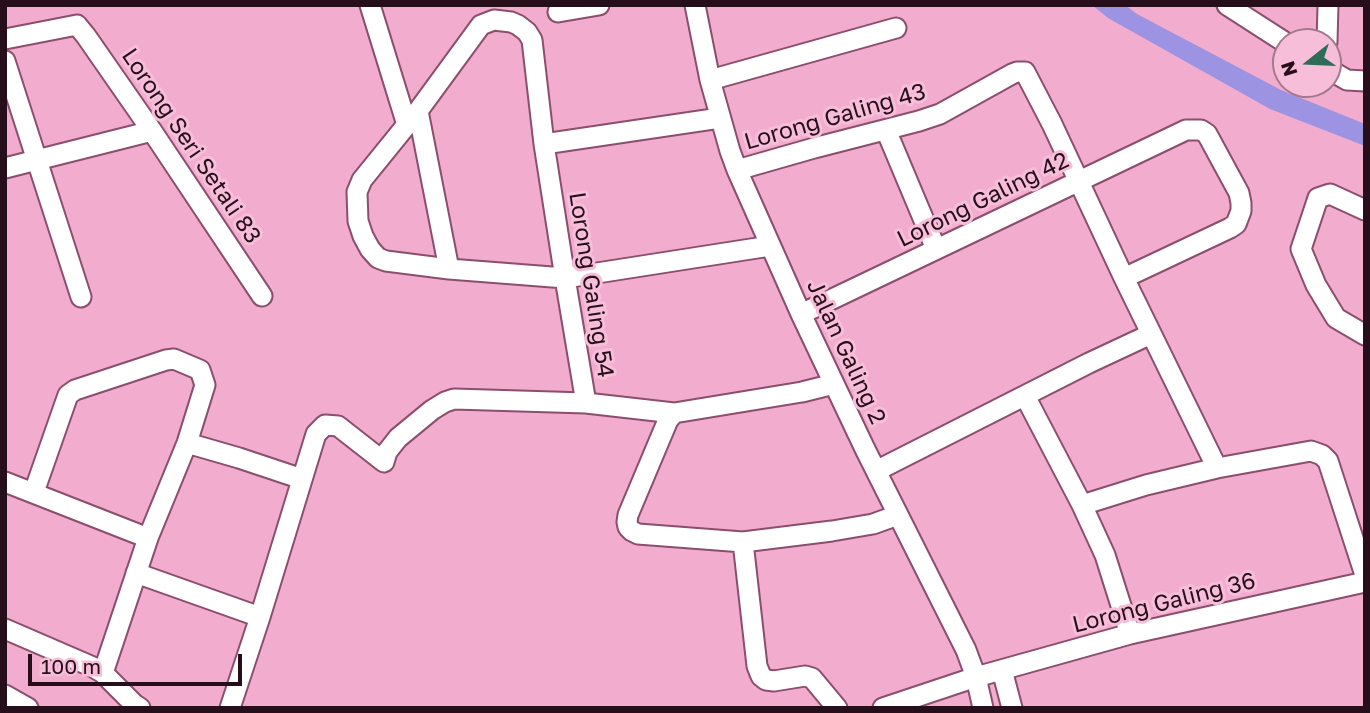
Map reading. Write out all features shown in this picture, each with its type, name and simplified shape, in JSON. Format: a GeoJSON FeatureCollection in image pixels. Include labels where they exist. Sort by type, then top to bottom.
{"type":"FeatureCollection","features":[{"type":"Feature","properties":{"kind":"street"},"geometry":{"type":"LineString","coordinates":[[370,5],[412,118],[449,270]]}},
{"type":"Feature","properties":{"kind":"street"},"geometry":{"type":"LineString","coordinates":[[558,12],[599,5]]}},
{"type":"Feature","properties":{"kind":"street","name":"Jalan Galing 2"},"geometry":{"type":"LineString","coordinates":[[695,5],[710,80],[737,170],[800,314],[966,650],[983,708]]}},
{"type":"Feature","properties":{"kind":"street"},"geometry":{"type":"LineString","coordinates":[[1227,5],[1272,34]]}},
{"type":"Feature","properties":{"kind":"street"},"geometry":{"type":"LineString","coordinates":[[1327,28],[1328,5]]}},
{"type":"Feature","properties":{"kind":"street","name":"Lorong Galing 54"},"geometry":{"type":"LineString","coordinates":[[302,479],[316,434],[325,425],[338,426],[384,462],[387,452],[398,438],[445,402],[465,399],[586,403],[544,144],[531,40],[527,32],[511,22],[494,20],[481,25],[412,118]]}},
{"type":"Feature","properties":{"kind":"street","name":"Lorong Seri Setali 83"},"geometry":{"type":"LineString","coordinates":[[5,38],[77,25],[152,131],[262,296]]}},
{"type":"Feature","properties":{"kind":"street"},"geometry":{"type":"LineString","coordinates":[[710,80],[897,28]]}},
{"type":"Feature","properties":{"kind":"street"},"geometry":{"type":"LineString","coordinates":[[5,61],[81,297]]}},
{"type":"Feature","properties":{"kind":"street","name":"Lorong Galing 43"},"geometry":{"type":"LineString","coordinates":[[737,170],[940,114],[1021,71],[1028,74],[1078,181]]}},
{"type":"Feature","properties":{"kind":"street"},"geometry":{"type":"LineString","coordinates":[[1342,77],[1365,81]]}},
{"type":"Feature","properties":{"kind":"street"},"geometry":{"type":"LineString","coordinates":[[412,118],[362,180],[357,192],[358,221],[363,236],[378,258],[386,261],[449,270],[565,278],[770,246]]}},
{"type":"Feature","properties":{"kind":"street"},"geometry":{"type":"LineString","coordinates":[[544,144],[720,118]]}},
{"type":"Feature","properties":{"kind":"street"},"geometry":{"type":"LineString","coordinates":[[886,130],[936,249]]}},
{"type":"Feature","properties":{"kind":"street","name":"Lorong Galing 42"},"geometry":{"type":"LineString","coordinates":[[800,314],[1186,130],[1201,130],[1207,134],[1239,193],[1241,211],[1236,223],[1124,278]]}},
{"type":"Feature","properties":{"kind":"street"},"geometry":{"type":"LineString","coordinates":[[5,168],[152,131]]}},
{"type":"Feature","properties":{"kind":"street"},"geometry":{"type":"LineString","coordinates":[[1078,181],[1217,468]]}},
{"type":"Feature","properties":{"kind":"street"},"geometry":{"type":"LineString","coordinates":[[1365,210],[1330,194],[1318,198],[1301,249],[1336,318],[1365,335]]}},
{"type":"Feature","properties":{"kind":"street"},"geometry":{"type":"LineString","coordinates":[[876,471],[1151,334]]}},
{"type":"Feature","properties":{"kind":"street"},"geometry":{"type":"LineString","coordinates":[[34,492],[68,395],[75,390],[166,360],[174,359],[200,370],[205,385],[187,443],[148,538],[103,674]]}},
{"type":"Feature","properties":{"kind":"street"},"geometry":{"type":"LineString","coordinates":[[586,403],[674,413],[802,392],[834,384]]}},
{"type":"Feature","properties":{"kind":"street"},"geometry":{"type":"LineString","coordinates":[[1025,396],[1082,505],[1111,571],[1130,634]]}},
{"type":"Feature","properties":{"kind":"street"},"geometry":{"type":"LineString","coordinates":[[674,413],[668,420],[628,515],[628,527],[638,534],[743,542],[873,524],[898,515]]}},
{"type":"Feature","properties":{"kind":"street"},"geometry":{"type":"LineString","coordinates":[[187,443],[302,479],[230,708]]}},
{"type":"Feature","properties":{"kind":"street"},"geometry":{"type":"LineString","coordinates":[[1082,505],[1146,485],[1217,468],[1311,452],[1322,455],[1328,461],[1365,575]]}},
{"type":"Feature","properties":{"kind":"street"},"geometry":{"type":"LineString","coordinates":[[5,482],[148,538]]}},
{"type":"Feature","properties":{"kind":"street"},"geometry":{"type":"LineString","coordinates":[[743,542],[757,666],[761,676],[774,681],[805,676],[812,678],[837,708]]}},
{"type":"Feature","properties":{"kind":"street"},"geometry":{"type":"LineString","coordinates":[[136,573],[260,617]]}},
{"type":"Feature","properties":{"kind":"street","name":"Lorong Galing 36"},"geometry":{"type":"LineString","coordinates":[[883,708],[976,677],[1130,634],[1365,582]]}},
{"type":"Feature","properties":{"kind":"street"},"geometry":{"type":"LineString","coordinates":[[5,629],[93,667],[140,708]]}},
{"type":"Feature","properties":{"kind":"street"},"geometry":{"type":"LineString","coordinates":[[1002,670],[1012,708]]}},
{"type":"Feature","properties":{"kind":"street"},"geometry":{"type":"LineString","coordinates":[[5,695],[28,708]]}},
{"type":"Feature","properties":{"kind":"shaded area"},"geometry":{"type":"Polygon","coordinates":[[[1092,5],[1125,5],[1137,14],[1272,85],[1272,98],[1301,98],[1365,124],[1365,146],[1270,109],[1108,18],[1092,5]]]}}]}
